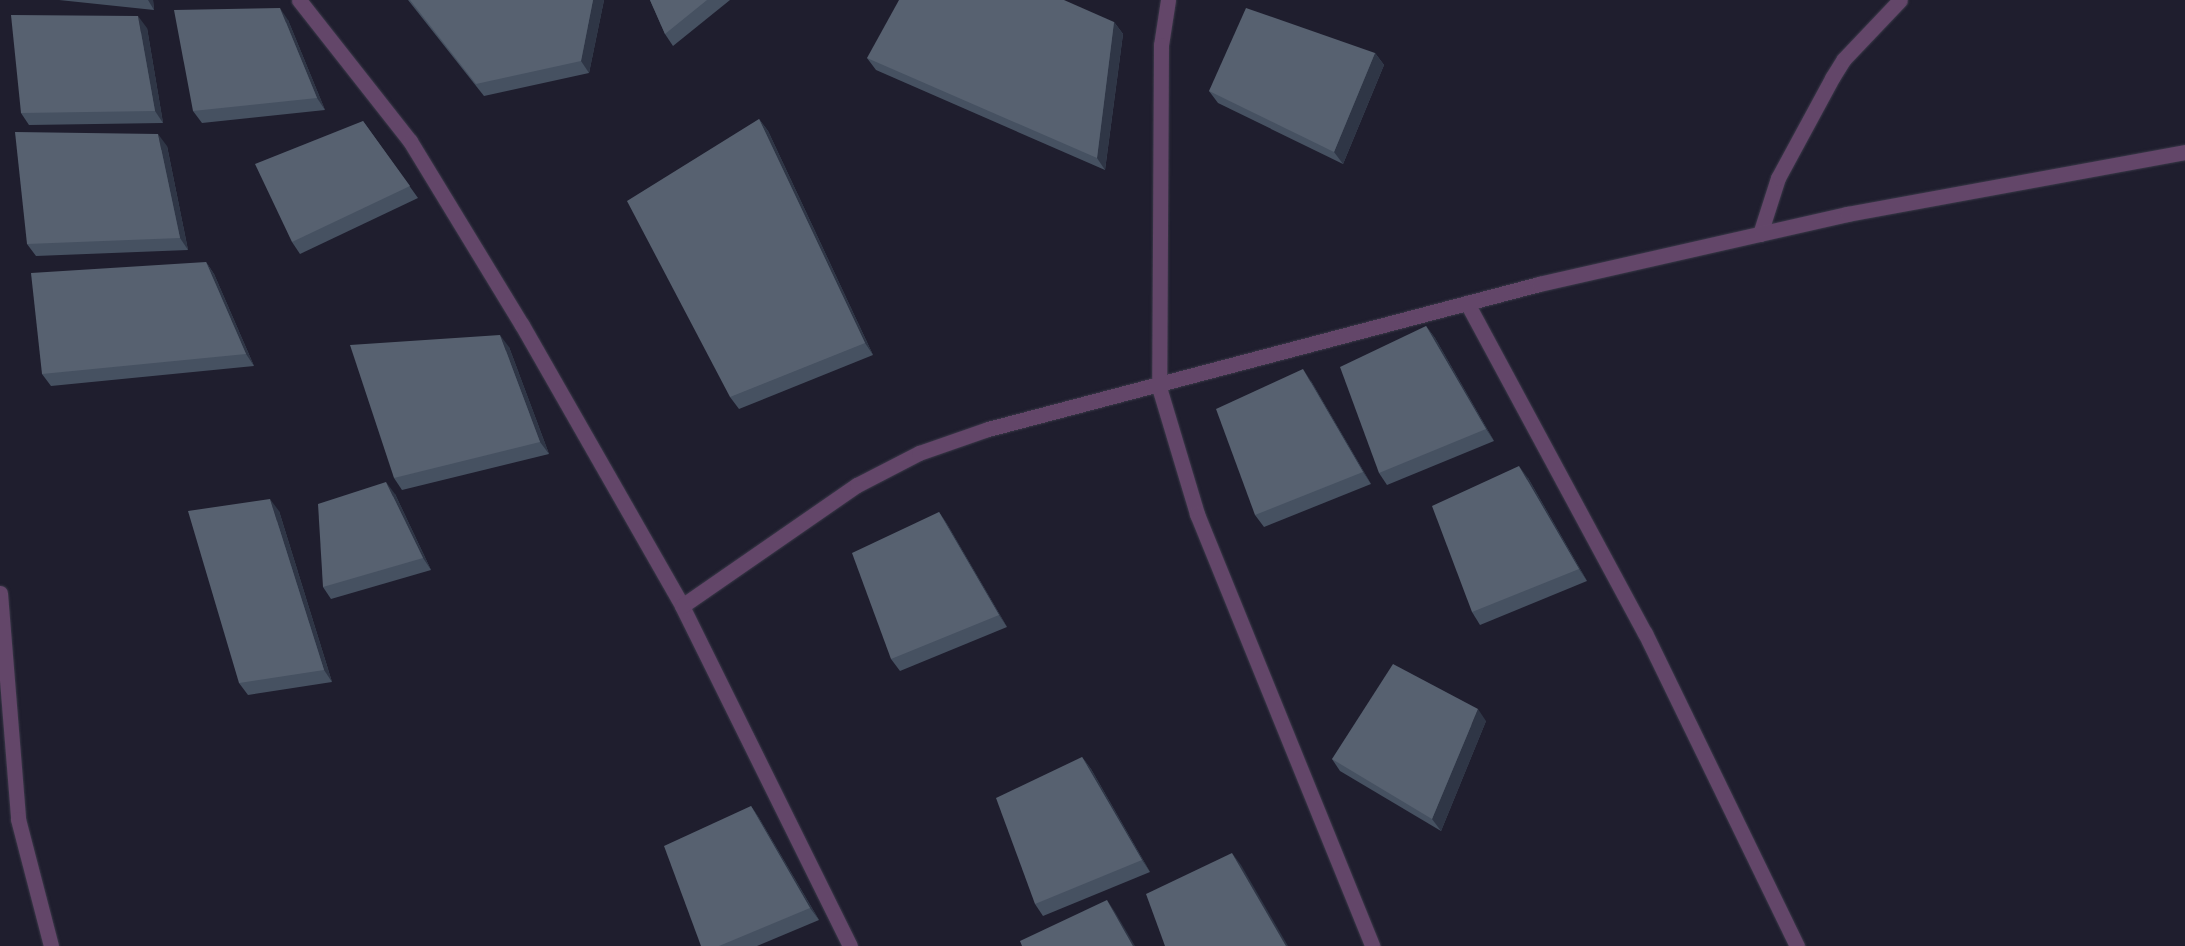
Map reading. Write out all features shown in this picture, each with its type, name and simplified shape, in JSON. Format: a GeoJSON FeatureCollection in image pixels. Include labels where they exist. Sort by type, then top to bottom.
{"type":"FeatureCollection","features":[{"type":"Feature","properties":{"kind":"street"},"geometry":{"type":"LineString","coordinates":[[299,0],[365,79],[444,194],[682,606],[850,946]]}},
{"type":"Feature","properties":{"kind":"street"},"geometry":{"type":"LineString","coordinates":[[1168,0],[1161,45],[1159,387],[1197,514],[1372,946]]}},
{"type":"Feature","properties":{"kind":"street"},"geometry":{"type":"LineString","coordinates":[[1760,234],[1781,170],[1832,78],[1844,59],[1900,0]]}},
{"type":"Feature","properties":{"kind":"street"},"geometry":{"type":"LineString","coordinates":[[682,606],[850,490],[919,453],[988,429],[1159,387],[1467,303],[1760,234],[2185,152]]}},
{"type":"Feature","properties":{"kind":"street"},"geometry":{"type":"LineString","coordinates":[[1467,303],[1645,633],[1797,946]]}},
{"type":"Feature","properties":{"kind":"street"},"geometry":{"type":"LineString","coordinates":[[0,593],[18,819],[51,946]]}},
{"type":"Feature","properties":{"kind":"building"},"geometry":{"type":"Polygon","coordinates":[[[410,0],[593,0],[581,61],[476,84],[410,0]]]}},
{"type":"Feature","properties":{"kind":"building"},"geometry":{"type":"Polygon","coordinates":[[[650,0],[707,0],[665,34],[650,0]]]}},
{"type":"Feature","properties":{"kind":"building"},"geometry":{"type":"Polygon","coordinates":[[[899,0],[1064,0],[1114,22],[1097,158],[867,58],[899,0]]]}},
{"type":"Feature","properties":{"kind":"building"},"geometry":{"type":"Polygon","coordinates":[[[280,8],[317,98],[193,111],[174,10],[280,8]]]}},
{"type":"Feature","properties":{"kind":"building"},"geometry":{"type":"Polygon","coordinates":[[[1246,8],[1375,53],[1334,152],[1209,91],[1246,8]]]}},
{"type":"Feature","properties":{"kind":"building"},"geometry":{"type":"Polygon","coordinates":[[[11,15],[138,16],[155,111],[21,113],[11,15]]]}},
{"type":"Feature","properties":{"kind":"building"},"geometry":{"type":"Polygon","coordinates":[[[759,119],[865,343],[730,397],[627,201],[759,119]]]}},
{"type":"Feature","properties":{"kind":"building"},"geometry":{"type":"Polygon","coordinates":[[[363,121],[410,186],[292,242],[255,164],[363,121]]]}},
{"type":"Feature","properties":{"kind":"building"},"geometry":{"type":"Polygon","coordinates":[[[15,132],[158,134],[180,238],[27,244],[15,132]]]}},
{"type":"Feature","properties":{"kind":"building"},"geometry":{"type":"Polygon","coordinates":[[[206,262],[246,354],[42,374],[31,273],[206,262]]]}},
{"type":"Feature","properties":{"kind":"building"},"geometry":{"type":"Polygon","coordinates":[[[1426,326],[1486,429],[1379,473],[1340,367],[1426,326]]]}},
{"type":"Feature","properties":{"kind":"building"},"geometry":{"type":"Polygon","coordinates":[[[500,335],[540,442],[394,478],[350,345],[500,335]]]}},
{"type":"Feature","properties":{"kind":"building"},"geometry":{"type":"Polygon","coordinates":[[[1303,369],[1363,472],[1255,515],[1216,409],[1303,369]]]}},
{"type":"Feature","properties":{"kind":"building"},"geometry":{"type":"Polygon","coordinates":[[[1519,466],[1579,569],[1472,612],[1432,506],[1519,466]]]}},
{"type":"Feature","properties":{"kind":"building"},"geometry":{"type":"Polygon","coordinates":[[[386,482],[423,558],[323,587],[318,504],[386,482]]]}},
{"type":"Feature","properties":{"kind":"building"},"geometry":{"type":"Polygon","coordinates":[[[270,499],[324,670],[239,683],[188,511],[270,499]]]}},
{"type":"Feature","properties":{"kind":"building"},"geometry":{"type":"Polygon","coordinates":[[[939,512],[999,615],[891,659],[852,553],[939,512]]]}},
{"type":"Feature","properties":{"kind":"building"},"geometry":{"type":"Polygon","coordinates":[[[1393,664],[1478,709],[1432,819],[1332,759],[1393,664]]]}},
{"type":"Feature","properties":{"kind":"building"},"geometry":{"type":"Polygon","coordinates":[[[1082,757],[1142,860],[1035,904],[996,798],[1082,757]]]}},
{"type":"Feature","properties":{"kind":"building"},"geometry":{"type":"Polygon","coordinates":[[[751,806],[810,908],[719,946],[701,946],[664,846],[751,806]]]}},
{"type":"Feature","properties":{"kind":"building"},"geometry":{"type":"Polygon","coordinates":[[[1232,853],[1286,946],[1165,946],[1146,894],[1232,853]]]}},
{"type":"Feature","properties":{"kind":"building"},"geometry":{"type":"Polygon","coordinates":[[[1107,900],[1133,946],[1022,946],[1020,941],[1107,900]]]}}]}
